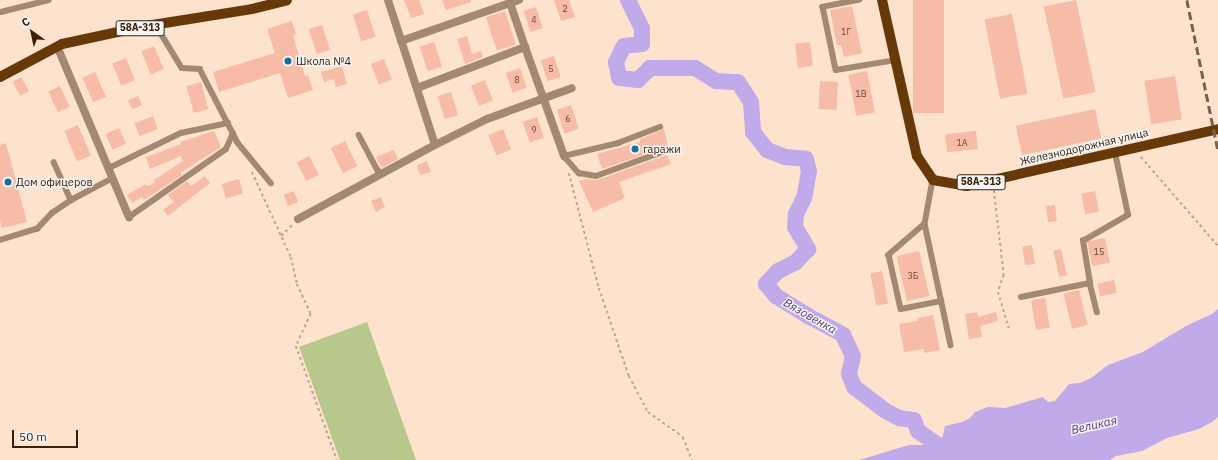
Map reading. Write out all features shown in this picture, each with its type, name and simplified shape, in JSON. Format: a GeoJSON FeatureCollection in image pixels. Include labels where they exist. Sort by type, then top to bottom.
{"type":"FeatureCollection","features":[{"type":"Feature","properties":{"kind":"main road","name":"58А-313"},"geometry":{"type":"LineString","coordinates":[[0,77],[62,44],[156,25],[252,10],[287,0]]}},
{"type":"Feature","properties":{"kind":"main road"},"geometry":{"type":"LineString","coordinates":[[882,0],[917,156],[934,180]]}},
{"type":"Feature","properties":{"kind":"main road","name":"Железнодорожная улица"},"geometry":{"type":"LineString","coordinates":[[934,180],[966,186],[1215,130]]}},
{"type":"Feature","properties":{"kind":"street"},"geometry":{"type":"LineString","coordinates":[[388,0],[436,145]]}},
{"type":"Feature","properties":{"kind":"street"},"geometry":{"type":"LineString","coordinates":[[401,41],[519,0]]}},
{"type":"Feature","properties":{"kind":"street"},"geometry":{"type":"LineString","coordinates":[[510,3],[564,156]]}},
{"type":"Feature","properties":{"kind":"street"},"geometry":{"type":"LineString","coordinates":[[57,46],[129,217]]}},
{"type":"Feature","properties":{"kind":"street"},"geometry":{"type":"LineString","coordinates":[[417,88],[526,47]]}},
{"type":"Feature","properties":{"kind":"street"},"geometry":{"type":"LineString","coordinates":[[298,219],[487,119],[572,88]]}},
{"type":"Feature","properties":{"kind":"lane"},"geometry":{"type":"LineString","coordinates":[[1,12],[49,0]]}},
{"type":"Feature","properties":{"kind":"lane"},"geometry":{"type":"LineString","coordinates":[[860,0],[823,7],[836,70],[896,60]]}},
{"type":"Feature","properties":{"kind":"lane"},"geometry":{"type":"LineString","coordinates":[[156,25],[182,68],[200,70],[238,143],[271,183]]}},
{"type":"Feature","properties":{"kind":"lane"},"geometry":{"type":"LineString","coordinates":[[109,168],[181,133],[228,122]]}},
{"type":"Feature","properties":{"kind":"lane"},"geometry":{"type":"LineString","coordinates":[[660,127],[618,142],[564,156],[579,173],[596,176],[668,150]]}},
{"type":"Feature","properties":{"kind":"lane"},"geometry":{"type":"LineString","coordinates":[[129,217],[226,149],[233,133]]}},
{"type":"Feature","properties":{"kind":"lane"},"geometry":{"type":"LineString","coordinates":[[359,135],[378,170],[382,174]]}},
{"type":"Feature","properties":{"kind":"lane"},"geometry":{"type":"LineString","coordinates":[[1097,312],[1090,283],[1083,240],[1128,215],[1115,152]]}},
{"type":"Feature","properties":{"kind":"lane"},"geometry":{"type":"LineString","coordinates":[[54,162],[71,200]]}},
{"type":"Feature","properties":{"kind":"lane"},"geometry":{"type":"LineString","coordinates":[[0,240],[37,229],[52,214],[71,200],[113,178]]}},
{"type":"Feature","properties":{"kind":"lane"},"geometry":{"type":"LineString","coordinates":[[934,180],[925,224],[951,345]]}},
{"type":"Feature","properties":{"kind":"lane"},"geometry":{"type":"LineString","coordinates":[[925,224],[889,254],[901,309],[941,301]]}},
{"type":"Feature","properties":{"kind":"lane"},"geometry":{"type":"LineString","coordinates":[[1021,297],[1090,283]]}},
{"type":"Feature","properties":{"kind":"path"},"geometry":{"type":"LineString","coordinates":[[1134,148],[1218,246]]}},
{"type":"Feature","properties":{"kind":"path"},"geometry":{"type":"LineString","coordinates":[[568,171],[599,288],[629,376],[648,412],[683,438],[692,460]]}},
{"type":"Feature","properties":{"kind":"path"},"geometry":{"type":"LineString","coordinates":[[252,172],[291,257],[297,284],[310,314],[296,346],[337,460]]}},
{"type":"Feature","properties":{"kind":"path"},"geometry":{"type":"LineString","coordinates":[[993,180],[1004,275],[998,292],[1009,328]]}},
{"type":"Feature","properties":{"kind":"path"},"geometry":{"type":"LineString","coordinates":[[281,236],[298,219]]}},
{"type":"Feature","properties":{"kind":"green space"},"geometry":{"type":"Polygon","coordinates":[[[367,322],[416,460],[340,460],[299,347],[367,322]]]}},
{"type":"Feature","properties":{"kind":"water","name":"Великая"},"geometry":{"type":"Polygon","coordinates":[[[1218,309],[1218,417],[1199,429],[1167,438],[1142,451],[1116,456],[1110,460],[859,460],[909,445],[938,445],[942,439],[945,426],[962,422],[970,418],[975,412],[988,407],[1005,408],[1043,397],[1048,402],[1055,401],[1069,384],[1080,383],[1091,378],[1108,365],[1143,352],[1186,326],[1212,314],[1218,309]]]}},
{"type":"Feature","properties":{"kind":"building"},"geometry":{"type":"Polygon","coordinates":[[[404,0],[419,0],[424,14],[411,18],[404,0]]]}},
{"type":"Feature","properties":{"kind":"building"},"geometry":{"type":"Polygon","coordinates":[[[442,0],[471,0],[471,2],[446,10],[442,0]]]}},
{"type":"Feature","properties":{"kind":"building"},"geometry":{"type":"Polygon","coordinates":[[[554,0],[569,0],[575,17],[561,21],[554,0]]]}},
{"type":"Feature","properties":{"kind":"building"},"geometry":{"type":"Polygon","coordinates":[[[913,0],[944,0],[944,113],[913,113],[913,0]]]}},
{"type":"Feature","properties":{"kind":"building"},"geometry":{"type":"Polygon","coordinates":[[[1076,0],[1096,92],[1063,99],[1044,7],[1076,0]]]}},
{"type":"Feature","properties":{"kind":"building"},"geometry":{"type":"Polygon","coordinates":[[[852,6],[862,53],[844,57],[841,45],[837,45],[830,10],[852,6]]]}},
{"type":"Feature","properties":{"kind":"building"},"geometry":{"type":"Polygon","coordinates":[[[536,7],[543,28],[530,32],[524,11],[536,7]]]}},
{"type":"Feature","properties":{"kind":"building"},"geometry":{"type":"Polygon","coordinates":[[[367,10],[376,37],[361,41],[353,15],[367,10]]]}},
{"type":"Feature","properties":{"kind":"building"},"geometry":{"type":"Polygon","coordinates":[[[505,11],[516,44],[497,50],[486,17],[505,11]]]}},
{"type":"Feature","properties":{"kind":"building"},"geometry":{"type":"Polygon","coordinates":[[[1012,14],[1027,94],[1000,99],[985,19],[1012,14]]]}},
{"type":"Feature","properties":{"kind":"building"},"geometry":{"type":"Polygon","coordinates":[[[292,21],[296,34],[293,35],[305,76],[308,75],[313,90],[288,98],[280,73],[219,92],[213,72],[275,53],[267,29],[292,21]]]}},
{"type":"Feature","properties":{"kind":"building"},"geometry":{"type":"Polygon","coordinates":[[[322,25],[330,50],[317,54],[309,29],[322,25]]]}},
{"type":"Feature","properties":{"kind":"building"},"geometry":{"type":"Polygon","coordinates":[[[467,36],[472,54],[481,51],[483,57],[465,64],[457,39],[467,36]]]}},
{"type":"Feature","properties":{"kind":"building"},"geometry":{"type":"Polygon","coordinates":[[[434,42],[442,67],[428,71],[420,47],[434,42]]]}},
{"type":"Feature","properties":{"kind":"building"},"geometry":{"type":"Polygon","coordinates":[[[810,42],[813,66],[798,68],[795,44],[810,42]]]}},
{"type":"Feature","properties":{"kind":"building"},"geometry":{"type":"Polygon","coordinates":[[[154,46],[164,69],[151,74],[141,51],[154,46]]]}},
{"type":"Feature","properties":{"kind":"building"},"geometry":{"type":"Polygon","coordinates":[[[554,56],[561,77],[547,81],[541,60],[554,56]]]}},
{"type":"Feature","properties":{"kind":"building"},"geometry":{"type":"Polygon","coordinates":[[[126,58],[135,80],[121,86],[112,64],[126,58]]]}},
{"type":"Feature","properties":{"kind":"building"},"geometry":{"type":"Polygon","coordinates":[[[384,59],[392,80],[379,85],[371,64],[384,59]]]}},
{"type":"Feature","properties":{"kind":"building"},"geometry":{"type":"Polygon","coordinates":[[[342,66],[347,84],[336,87],[334,79],[324,82],[321,72],[342,66]]]}},
{"type":"Feature","properties":{"kind":"building"},"geometry":{"type":"Polygon","coordinates":[[[520,68],[527,88],[513,93],[506,73],[520,68]]]}},
{"type":"Feature","properties":{"kind":"building"},"geometry":{"type":"Polygon","coordinates":[[[867,71],[875,112],[856,116],[848,75],[867,71]]]}},
{"type":"Feature","properties":{"kind":"building"},"geometry":{"type":"Polygon","coordinates":[[[95,72],[106,97],[93,102],[82,78],[95,72]]]}},
{"type":"Feature","properties":{"kind":"building"},"geometry":{"type":"Polygon","coordinates":[[[1175,76],[1182,119],[1151,124],[1144,81],[1175,76]]]}},
{"type":"Feature","properties":{"kind":"building"},"geometry":{"type":"Polygon","coordinates":[[[21,77],[29,91],[20,96],[12,82],[21,77]]]}},
{"type":"Feature","properties":{"kind":"building"},"geometry":{"type":"Polygon","coordinates":[[[485,80],[493,101],[479,106],[471,85],[485,80]]]}},
{"type":"Feature","properties":{"kind":"building"},"geometry":{"type":"Polygon","coordinates":[[[820,81],[838,82],[837,110],[819,109],[820,81]]]}},
{"type":"Feature","properties":{"kind":"building"},"geometry":{"type":"Polygon","coordinates":[[[201,82],[208,109],[194,113],[187,86],[201,82]]]}},
{"type":"Feature","properties":{"kind":"building"},"geometry":{"type":"Polygon","coordinates":[[[60,86],[70,107],[58,112],[48,91],[60,86]]]}},
{"type":"Feature","properties":{"kind":"building"},"geometry":{"type":"Polygon","coordinates":[[[451,92],[458,115],[445,119],[438,96],[451,92]]]}},
{"type":"Feature","properties":{"kind":"building"},"geometry":{"type":"Polygon","coordinates":[[[138,96],[142,105],[132,110],[128,100],[138,96]]]}},
{"type":"Feature","properties":{"kind":"building"},"geometry":{"type":"Polygon","coordinates":[[[571,105],[579,129],[564,133],[557,110],[571,105]]]}},
{"type":"Feature","properties":{"kind":"building"},"geometry":{"type":"Polygon","coordinates":[[[1095,109],[1101,138],[1022,155],[1016,126],[1095,109]]]}},
{"type":"Feature","properties":{"kind":"building"},"geometry":{"type":"Polygon","coordinates":[[[153,116],[158,129],[139,136],[134,123],[153,116]]]}},
{"type":"Feature","properties":{"kind":"building"},"geometry":{"type":"Polygon","coordinates":[[[537,117],[544,138],[530,143],[523,122],[537,117]]]}},
{"type":"Feature","properties":{"kind":"building"},"geometry":{"type":"Polygon","coordinates":[[[78,125],[91,155],[77,161],[64,131],[78,125]]]}},
{"type":"Feature","properties":{"kind":"building"},"geometry":{"type":"Polygon","coordinates":[[[119,128],[126,143],[113,150],[105,134],[119,128]]]}},
{"type":"Feature","properties":{"kind":"building"},"geometry":{"type":"Polygon","coordinates":[[[503,129],[511,149],[496,155],[488,135],[503,129]]]}},
{"type":"Feature","properties":{"kind":"building","name":"гаражи"},"geometry":{"type":"Polygon","coordinates":[[[664,129],[668,146],[602,169],[597,154],[640,142],[640,139],[664,129]]]}},
{"type":"Feature","properties":{"kind":"building"},"geometry":{"type":"Polygon","coordinates":[[[214,131],[221,147],[180,173],[182,175],[144,200],[142,197],[132,203],[127,195],[146,184],[147,186],[155,183],[154,180],[183,161],[181,156],[150,169],[146,157],[181,144],[180,142],[214,131]]]}},
{"type":"Feature","properties":{"kind":"building"},"geometry":{"type":"Polygon","coordinates":[[[976,131],[978,149],[947,152],[945,134],[976,131]]]}},
{"type":"Feature","properties":{"kind":"building"},"geometry":{"type":"Polygon","coordinates":[[[345,141],[357,166],[343,173],[331,148],[345,141]]]}},
{"type":"Feature","properties":{"kind":"building","name":"Дом офицеров"},"geometry":{"type":"Polygon","coordinates":[[[6,143],[27,222],[2,228],[0,220],[0,145],[6,143]]]}},
{"type":"Feature","properties":{"kind":"building"},"geometry":{"type":"Polygon","coordinates":[[[394,150],[398,159],[382,168],[376,157],[394,150]]]}},
{"type":"Feature","properties":{"kind":"building"},"geometry":{"type":"Polygon","coordinates":[[[667,155],[671,164],[619,182],[625,198],[593,212],[579,181],[586,179],[597,180],[667,155]]]}},
{"type":"Feature","properties":{"kind":"building"},"geometry":{"type":"Polygon","coordinates":[[[309,156],[319,175],[306,181],[297,163],[309,156]]]}},
{"type":"Feature","properties":{"kind":"building"},"geometry":{"type":"Polygon","coordinates":[[[427,161],[431,172],[420,175],[417,165],[427,161]]]}},
{"type":"Feature","properties":{"kind":"building"},"geometry":{"type":"Polygon","coordinates":[[[205,176],[210,183],[168,216],[163,210],[174,202],[168,195],[187,181],[191,186],[205,176]]]}},
{"type":"Feature","properties":{"kind":"building"},"geometry":{"type":"Polygon","coordinates":[[[239,179],[243,193],[226,198],[222,184],[239,179]]]}},
{"type":"Feature","properties":{"kind":"building"},"geometry":{"type":"Polygon","coordinates":[[[294,191],[298,202],[288,206],[284,195],[294,191]]]}},
{"type":"Feature","properties":{"kind":"building"},"geometry":{"type":"Polygon","coordinates":[[[1095,191],[1099,212],[1085,214],[1081,194],[1095,191]]]}},
{"type":"Feature","properties":{"kind":"building"},"geometry":{"type":"Polygon","coordinates":[[[381,197],[385,207],[376,212],[371,201],[381,197]]]}},
{"type":"Feature","properties":{"kind":"building"},"geometry":{"type":"Polygon","coordinates":[[[1055,205],[1057,221],[1048,222],[1046,206],[1055,205]]]}},
{"type":"Feature","properties":{"kind":"building"},"geometry":{"type":"Polygon","coordinates":[[[1105,238],[1110,263],[1092,266],[1087,241],[1105,238]]]}},
{"type":"Feature","properties":{"kind":"building"},"geometry":{"type":"Polygon","coordinates":[[[1032,245],[1035,264],[1025,265],[1022,247],[1032,245]]]}},
{"type":"Feature","properties":{"kind":"building"},"geometry":{"type":"Polygon","coordinates":[[[1061,249],[1067,275],[1059,277],[1053,251],[1061,249]]]}},
{"type":"Feature","properties":{"kind":"building"},"geometry":{"type":"Polygon","coordinates":[[[919,251],[929,296],[907,301],[897,256],[919,251]]]}},
{"type":"Feature","properties":{"kind":"building"},"geometry":{"type":"Polygon","coordinates":[[[882,271],[888,303],[877,306],[870,273],[882,271]]]}},
{"type":"Feature","properties":{"kind":"building"},"geometry":{"type":"Polygon","coordinates":[[[1114,280],[1117,293],[1100,296],[1097,284],[1114,280]]]}},
{"type":"Feature","properties":{"kind":"building"},"geometry":{"type":"Polygon","coordinates":[[[1079,290],[1088,325],[1072,329],[1063,294],[1079,290]]]}},
{"type":"Feature","properties":{"kind":"building"},"geometry":{"type":"Polygon","coordinates":[[[1045,298],[1050,328],[1036,330],[1031,300],[1045,298]]]}},
{"type":"Feature","properties":{"kind":"building"},"geometry":{"type":"Polygon","coordinates":[[[977,312],[978,317],[996,312],[998,321],[980,326],[982,337],[969,339],[965,314],[977,312]]]}},
{"type":"Feature","properties":{"kind":"building"},"geometry":{"type":"Polygon","coordinates":[[[933,315],[940,350],[924,353],[924,349],[904,352],[899,324],[918,321],[918,318],[933,315]]]}},
{"type":"Feature","properties":{"kind":"waterway","name":"Вязовенка"},"geometry":{"type":"LineString","coordinates":[[628,0],[642,29],[642,44],[624,46],[616,62],[619,78],[638,80],[650,68],[695,68],[716,81],[738,82],[751,102],[753,132],[767,150],[785,157],[806,159],[809,171],[804,198],[796,214],[795,227],[808,249],[796,262],[778,271],[766,284],[776,296],[843,335],[853,356],[849,374],[854,387],[884,410],[899,418],[914,420],[918,431],[938,445],[942,460]]}},
{"type":"Feature","properties":{"kind":"railway"},"geometry":{"type":"LineString","coordinates":[[1187,0],[1218,150]]}},
{"type":"Feature","properties":{"kind":"place","name":"Школа №4"},"geometry":{"type":"Point","coordinates":[288,61]}},
{"type":"Feature","properties":{"kind":"place","name":"гаражи"},"geometry":{"type":"Point","coordinates":[635,149]}},
{"type":"Feature","properties":{"kind":"place","name":"Дом офицеров"},"geometry":{"type":"Point","coordinates":[8,182]}}]}
